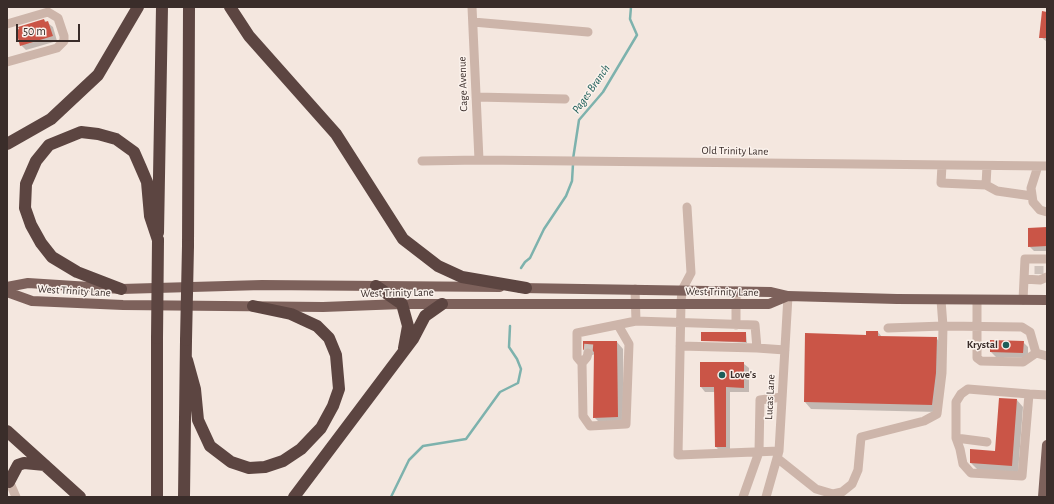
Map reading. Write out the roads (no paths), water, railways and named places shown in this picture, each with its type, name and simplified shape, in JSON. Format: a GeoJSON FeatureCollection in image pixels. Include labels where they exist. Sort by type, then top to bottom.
{"type":"FeatureCollection","features":[{"type":"Feature","properties":{"kind":"highway"},"geometry":{"type":"LineString","coordinates":[[7,144],[51,119],[98,75],[138,7]]}},
{"type":"Feature","properties":{"kind":"highway"},"geometry":{"type":"LineString","coordinates":[[157,497],[158,240],[162,7]]}},
{"type":"Feature","properties":{"kind":"highway"},"geometry":{"type":"LineString","coordinates":[[184,497],[187,360],[189,7]]}},
{"type":"Feature","properties":{"kind":"highway"},"geometry":{"type":"LineString","coordinates":[[230,7],[249,36],[336,134],[403,239],[438,266],[462,277],[526,288]]}},
{"type":"Feature","properties":{"kind":"highway"},"geometry":{"type":"LineString","coordinates":[[121,289],[77,272],[52,257],[41,243],[31,225],[25,208],[26,184],[36,161],[49,145],[81,132],[98,134],[116,139],[134,152],[147,182],[150,216],[158,240]]}},
{"type":"Feature","properties":{"kind":"highway"},"geometry":{"type":"LineString","coordinates":[[376,286],[402,304],[408,326],[407,338],[402,353]]}},
{"type":"Feature","properties":{"kind":"highway"},"geometry":{"type":"LineString","coordinates":[[294,497],[413,339],[425,316],[442,304]]}},
{"type":"Feature","properties":{"kind":"highway"},"geometry":{"type":"LineString","coordinates":[[187,360],[195,388],[198,420],[210,446],[231,462],[248,468],[265,468],[282,461],[301,449],[321,428],[333,406],[338,389],[336,355],[328,338],[317,326],[291,314],[253,306]]}},
{"type":"Feature","properties":{"kind":"highway"},"geometry":{"type":"LineString","coordinates":[[7,430],[80,497]]}},
{"type":"Feature","properties":{"kind":"highway"},"geometry":{"type":"LineString","coordinates":[[8,478],[18,465],[24,463],[36,463],[45,465]]}},
{"type":"Feature","properties":{"kind":"main road","name":"West Trinity Lane"},"geometry":{"type":"LineString","coordinates":[[7,287],[28,283],[121,289],[262,285],[635,289],[771,292],[788,296],[941,300],[1047,300]]}},
{"type":"Feature","properties":{"kind":"main road","name":"West Trinity Lane"},"geometry":{"type":"LineString","coordinates":[[7,292],[32,301],[123,305],[323,307],[402,304],[769,304],[788,296]]}},
{"type":"Feature","properties":{"kind":"main road"},"geometry":{"type":"LineString","coordinates":[[1043,497],[1047,445]]}},
{"type":"Feature","properties":{"kind":"street","name":"Cage Avenue"},"geometry":{"type":"LineString","coordinates":[[472,7],[479,160]]}},
{"type":"Feature","properties":{"kind":"street"},"geometry":{"type":"LineString","coordinates":[[7,24],[48,12],[58,18],[64,36],[64,41],[57,48],[7,62]]}},
{"type":"Feature","properties":{"kind":"street"},"geometry":{"type":"LineString","coordinates":[[473,22],[588,32]]}},
{"type":"Feature","properties":{"kind":"street"},"geometry":{"type":"LineString","coordinates":[[476,97],[564,99]]}},
{"type":"Feature","properties":{"kind":"street","name":"Old Trinity Lane"},"geometry":{"type":"LineString","coordinates":[[422,161],[479,160],[1043,166]]}},
{"type":"Feature","properties":{"kind":"street"},"geometry":{"type":"LineString","coordinates":[[942,165],[941,183],[986,185],[997,191],[1032,196]]}},
{"type":"Feature","properties":{"kind":"street"},"geometry":{"type":"LineString","coordinates":[[986,185],[987,166]]}},
{"type":"Feature","properties":{"kind":"street"},"geometry":{"type":"LineString","coordinates":[[1043,166],[1031,188],[1033,202],[1040,210],[1047,212]]}},
{"type":"Feature","properties":{"kind":"street"},"geometry":{"type":"LineString","coordinates":[[687,207],[691,273],[682,290],[681,303],[678,455],[759,452],[778,455],[807,482],[825,492],[833,494],[842,492],[852,484],[858,470],[861,437],[924,421],[937,414],[942,373],[943,326],[941,300]]}},
{"type":"Feature","properties":{"kind":"street"},"geometry":{"type":"LineString","coordinates":[[1023,300],[1025,259],[1042,269]]}},
{"type":"Feature","properties":{"kind":"street"},"geometry":{"type":"LineString","coordinates":[[1024,279],[1042,269]]}},
{"type":"Feature","properties":{"kind":"street"},"geometry":{"type":"LineString","coordinates":[[635,289],[636,321]]}},
{"type":"Feature","properties":{"kind":"street"},"geometry":{"type":"LineString","coordinates":[[736,291],[736,325]]}},
{"type":"Feature","properties":{"kind":"street","name":"Lucas Lane"},"geometry":{"type":"LineString","coordinates":[[766,497],[778,455],[788,296]]}},
{"type":"Feature","properties":{"kind":"street"},"geometry":{"type":"LineString","coordinates":[[977,300],[978,328],[976,358],[981,361],[1023,362],[1036,353],[1047,356]]}},
{"type":"Feature","properties":{"kind":"street"},"geometry":{"type":"LineString","coordinates":[[618,325],[629,344],[626,424],[590,426],[583,416],[582,363],[577,357],[577,333],[589,336],[618,325],[636,321],[756,325],[757,348]]}},
{"type":"Feature","properties":{"kind":"street"},"geometry":{"type":"LineString","coordinates":[[888,328],[943,326],[978,328],[1022,327],[1030,332],[1036,353]]}},
{"type":"Feature","properties":{"kind":"street"},"geometry":{"type":"LineString","coordinates":[[680,346],[785,350]]}},
{"type":"Feature","properties":{"kind":"street"},"geometry":{"type":"LineString","coordinates":[[582,363],[587,357],[588,353]]}},
{"type":"Feature","properties":{"kind":"street"},"geometry":{"type":"LineString","coordinates":[[1029,394],[1022,476],[971,473],[963,464],[956,438],[956,402],[961,394],[968,389],[1047,395]]}},
{"type":"Feature","properties":{"kind":"street"},"geometry":{"type":"LineString","coordinates":[[743,497],[759,452],[760,400],[782,397]]}},
{"type":"Feature","properties":{"kind":"street"},"geometry":{"type":"LineString","coordinates":[[956,438],[987,442]]}},
{"type":"Feature","properties":{"kind":"street"},"geometry":{"type":"LineString","coordinates":[[8,478],[16,497]]}},
{"type":"Feature","properties":{"kind":"waterway","name":"Pages Branch"},"geometry":{"type":"LineString","coordinates":[[573,159],[579,120],[603,92],[637,35],[630,19],[631,7]]}},
{"type":"Feature","properties":{"kind":"waterway","name":"Pages Branch"},"geometry":{"type":"LineString","coordinates":[[521,268],[530,258],[544,229],[566,196],[572,181],[573,164]]}},
{"type":"Feature","properties":{"kind":"waterway","name":"Pages Branch"},"geometry":{"type":"LineString","coordinates":[[391,497],[409,460],[423,446],[466,439],[500,392],[518,383],[521,369],[517,359],[509,347],[510,326]]}},
{"type":"Feature","properties":{"kind":"tunnel"},"geometry":{"type":"LineString","coordinates":[[1039,266],[1039,274]]}},
{"type":"Feature","properties":{"kind":"tunnel"},"geometry":{"type":"LineString","coordinates":[[588,353],[589,341]]}},
{"type":"Feature","properties":{"kind":"place","name":"Krystal"},"geometry":{"type":"Point","coordinates":[1006,345]}},
{"type":"Feature","properties":{"kind":"place","name":"Love's"},"geometry":{"type":"Point","coordinates":[722,375]}}]}
